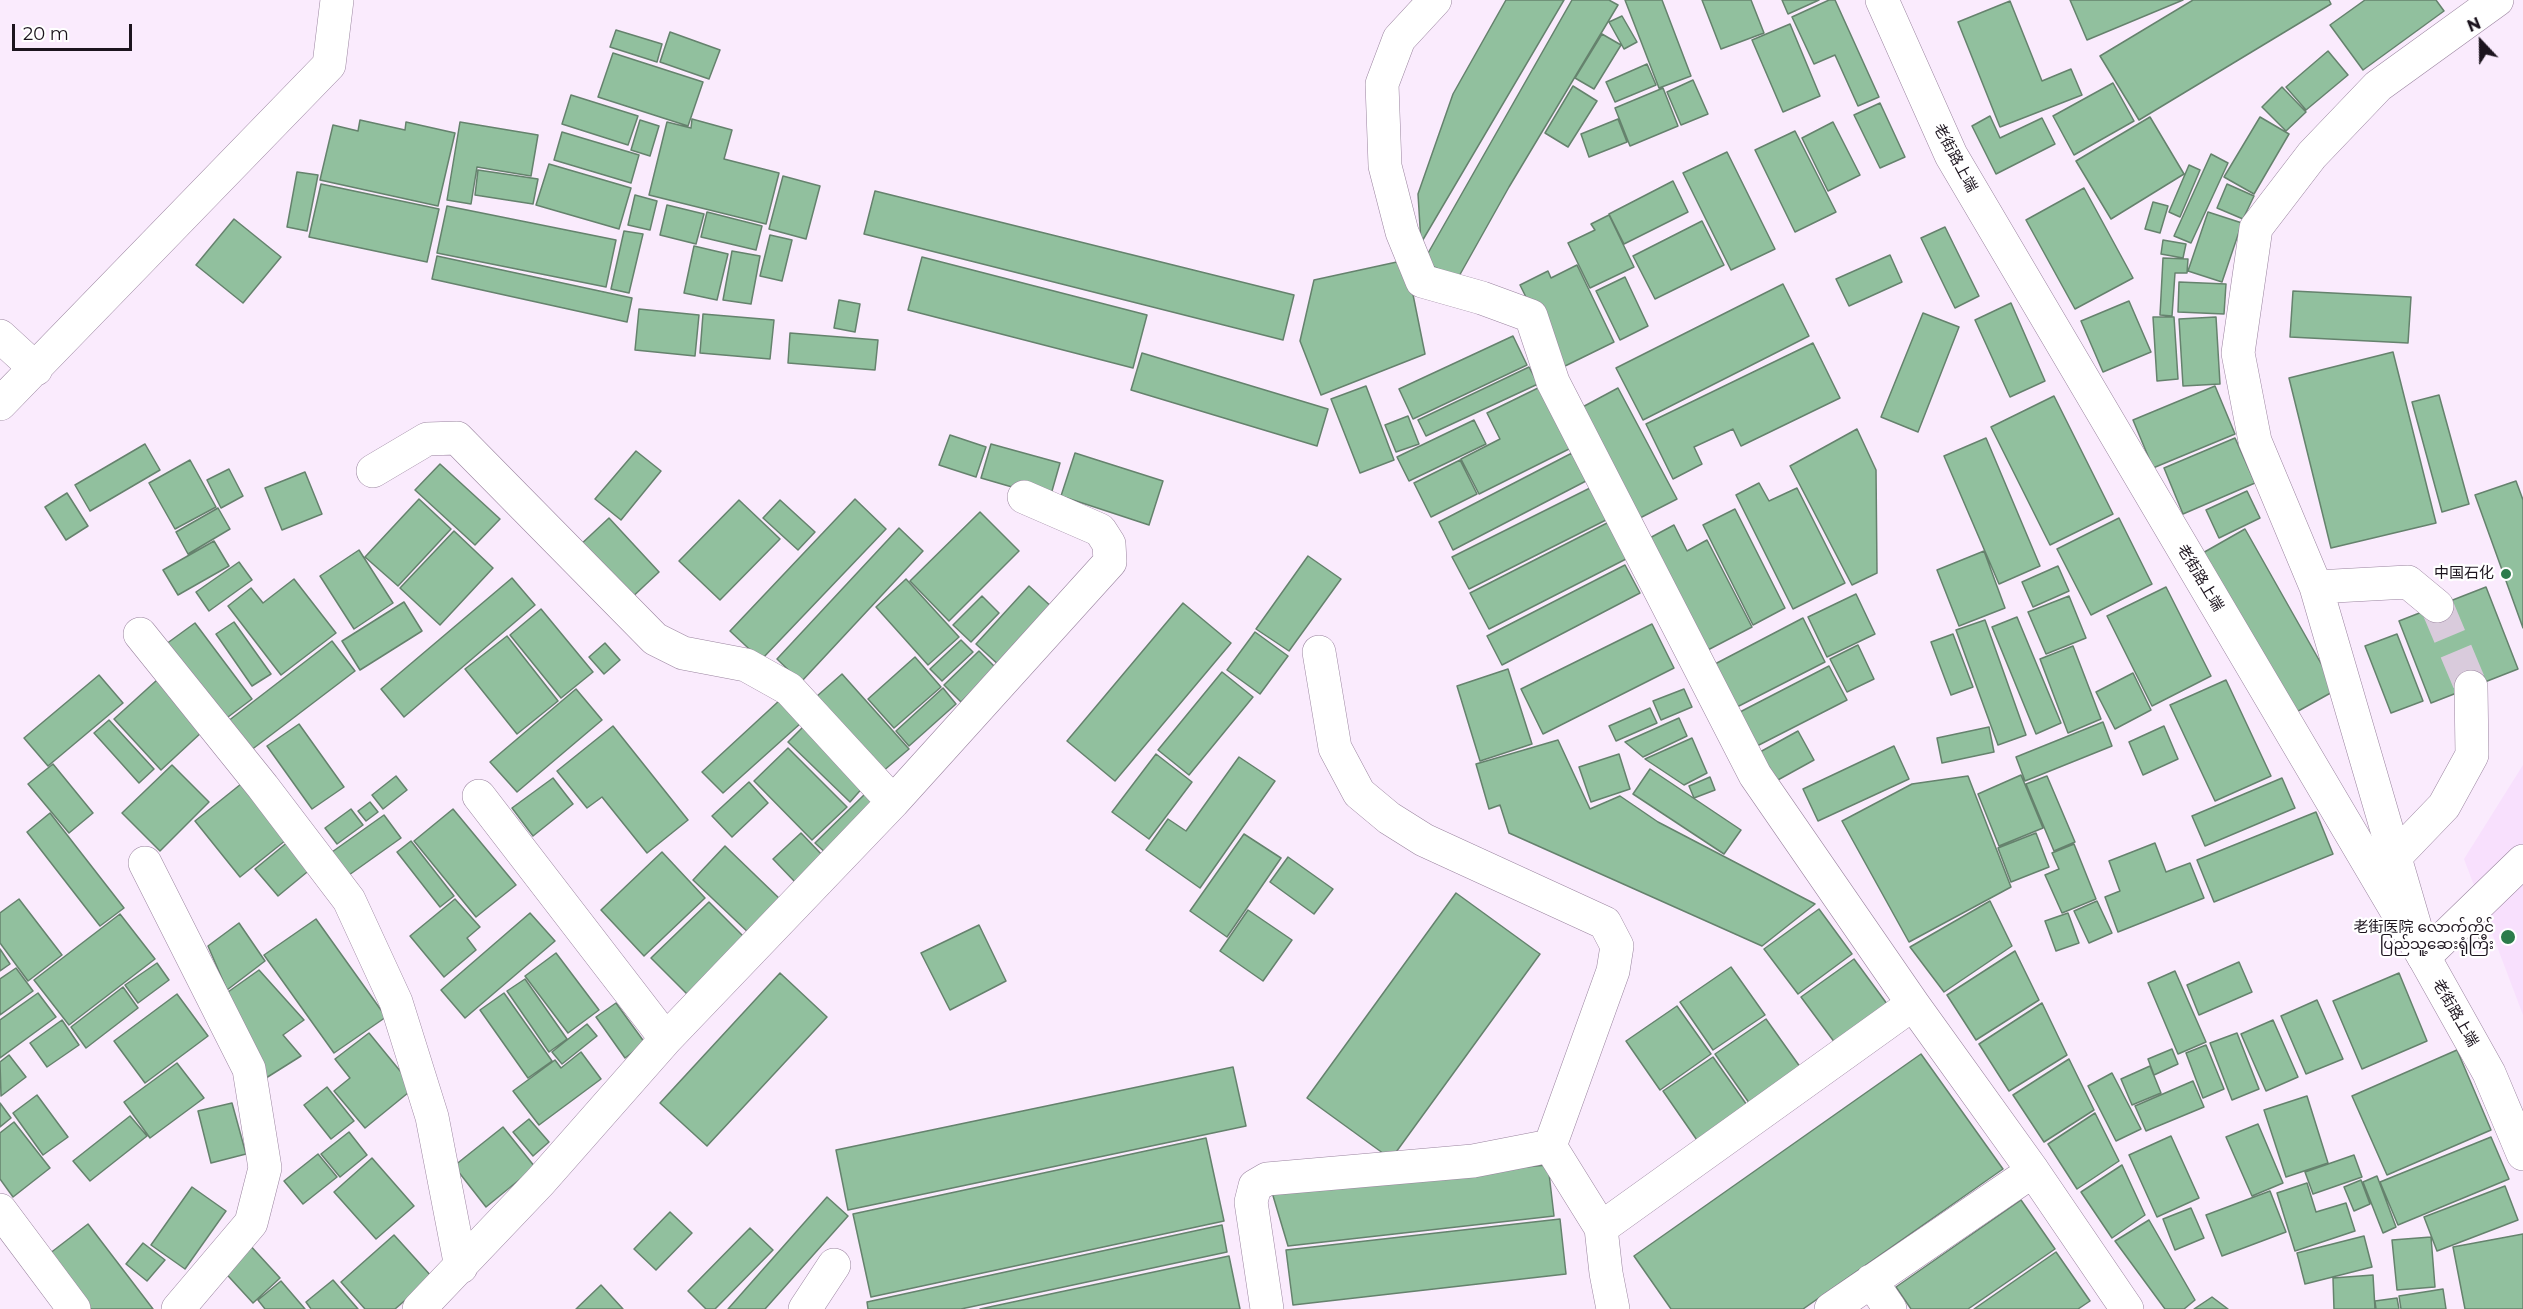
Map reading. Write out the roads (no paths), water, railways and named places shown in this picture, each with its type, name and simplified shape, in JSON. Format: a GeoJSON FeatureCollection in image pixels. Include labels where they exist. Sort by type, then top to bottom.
{"type":"FeatureCollection","features":[{"type":"Feature","properties":{"kind":"street"},"geometry":{"type":"LineString","coordinates":[[0,404],[328,65],[338,0]]}},
{"type":"Feature","properties":{"kind":"street"},"geometry":{"type":"LineString","coordinates":[[1435,0],[1399,39],[1382,84],[1385,166],[1402,232],[1422,281],[1482,298],[1531,316],[1553,382],[1755,776],[1913,1004],[2033,1171],[2127,1309]]}},
{"type":"Feature","properties":{"kind":"street","name":"老街路上端"},"geometry":{"type":"LineString","coordinates":[[1882,0],[1951,155],[2424,957],[2489,1073],[2523,1154]]}},
{"type":"Feature","properties":{"kind":"street"},"geometry":{"type":"LineString","coordinates":[[2497,0],[2378,86],[2312,155],[2256,228],[2238,353],[2255,441],[2316,588],[2424,957],[2523,861]]}},
{"type":"Feature","properties":{"kind":"street"},"geometry":{"type":"LineString","coordinates":[[0,336],[36,369]]}},
{"type":"Feature","properties":{"kind":"street"},"geometry":{"type":"LineString","coordinates":[[373,471],[427,440],[456,438],[655,639],[683,653],[714,657],[746,666],[789,690],[892,802]]}},
{"type":"Feature","properties":{"kind":"street"},"geometry":{"type":"LineString","coordinates":[[419,1309],[540,1182],[666,1039],[892,802],[1110,562],[1109,544],[1100,530],[1024,497]]}},
{"type":"Feature","properties":{"kind":"street"},"geometry":{"type":"LineString","coordinates":[[2316,588],[2408,582],[2437,606]]}},
{"type":"Feature","properties":{"kind":"street"},"geometry":{"type":"LineString","coordinates":[[140,634],[263,787],[349,900],[396,1002],[429,1107],[461,1267]]}},
{"type":"Feature","properties":{"kind":"street"},"geometry":{"type":"LineString","coordinates":[[1318,652],[1335,748],[1359,793],[1389,818],[1424,840],[1605,923],[1617,946],[1613,971],[1550,1146]]}},
{"type":"Feature","properties":{"kind":"street"},"geometry":{"type":"LineString","coordinates":[[2394,858],[2444,806],[2472,755],[2471,687]]}},
{"type":"Feature","properties":{"kind":"street"},"geometry":{"type":"LineString","coordinates":[[479,796],[666,1039]]}},
{"type":"Feature","properties":{"kind":"street"},"geometry":{"type":"LineString","coordinates":[[145,863],[249,1069],[266,1168],[252,1223],[178,1309]]}},
{"type":"Feature","properties":{"kind":"street"},"geometry":{"type":"LineString","coordinates":[[1601,1228],[1913,1004]]}},
{"type":"Feature","properties":{"kind":"street"},"geometry":{"type":"LineString","coordinates":[[1550,1146],[1601,1228],[1613,1309]]}},
{"type":"Feature","properties":{"kind":"street"},"geometry":{"type":"LineString","coordinates":[[1267,1309],[1251,1202],[1255,1186],[1267,1179],[1473,1161],[1550,1146]]}},
{"type":"Feature","properties":{"kind":"street"},"geometry":{"type":"LineString","coordinates":[[1831,1309],[2033,1171]]}},
{"type":"Feature","properties":{"kind":"street"},"geometry":{"type":"LineString","coordinates":[[3,1221],[74,1309]]}},
{"type":"Feature","properties":{"kind":"street"},"geometry":{"type":"LineString","coordinates":[[805,1309],[834,1265]]}},
{"type":"Feature","properties":{"kind":"street"},"geometry":{"type":"LineString","coordinates":[[1871,1281],[1890,1309]]}},
{"type":"Feature","properties":{"kind":"tunnel"},"geometry":{"type":"LineString","coordinates":[[2437,606],[2471,687]]}},
{"type":"Feature","properties":{"kind":"place","name":"中国石化"},"geometry":{"type":"Point","coordinates":[2506,574]}},
{"type":"Feature","properties":{"kind":"place","name":"老街医院 လောက်ကိုင် ပြည်သူ့ဆေးရုံကြီး"},"geometry":{"type":"Point","coordinates":[2508,937]}}]}
